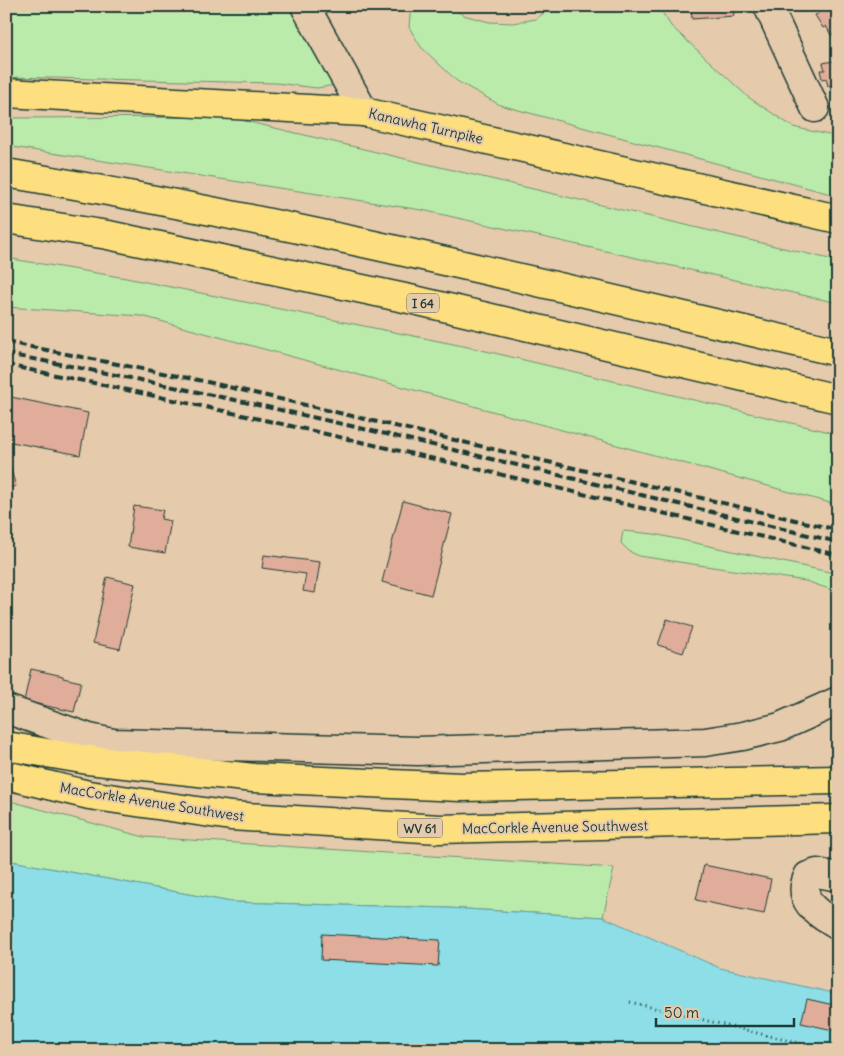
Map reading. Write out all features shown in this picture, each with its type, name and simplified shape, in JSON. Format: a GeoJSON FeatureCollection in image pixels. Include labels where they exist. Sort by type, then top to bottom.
{"type":"FeatureCollection","features":[{"type":"Feature","properties":{"kind":"main road","name":"Kanawha Turnpike"},"geometry":{"type":"LineString","coordinates":[[6,93],[364,112],[838,219]]}},
{"type":"Feature","properties":{"kind":"main road"},"geometry":{"type":"LineString","coordinates":[[6,173],[114,191],[419,254],[838,352]]}},
{"type":"Feature","properties":{"kind":"main road","name":"I 64"},"geometry":{"type":"LineString","coordinates":[[6,219],[108,235],[414,300],[838,399]]}},
{"type":"Feature","properties":{"kind":"main road"},"geometry":{"type":"LineString","coordinates":[[6,746],[88,760],[254,778],[451,787],[652,785],[838,780]]}},
{"type":"Feature","properties":{"kind":"main road","name":"MacCorkle Avenue Southwest"},"geometry":{"type":"LineString","coordinates":[[6,775],[89,795],[231,816],[439,829],[838,819]]}},
{"type":"Feature","properties":{"kind":"street"},"geometry":{"type":"LineString","coordinates":[[305,6],[364,112]]}},
{"type":"Feature","properties":{"kind":"street"},"geometry":{"type":"LineString","coordinates":[[768,6],[815,108]]}},
{"type":"Feature","properties":{"kind":"street"},"geometry":{"type":"LineString","coordinates":[[6,709],[89,738],[113,743],[418,751],[705,742],[743,736],[780,727],[838,701]]}},
{"type":"Feature","properties":{"kind":"street"},"geometry":{"type":"LineString","coordinates":[[838,877],[817,873],[808,876],[804,886],[808,903],[817,913],[838,926]]}},
{"type":"Feature","properties":{"kind":"path"},"geometry":{"type":"LineString","coordinates":[[630,1002],[827,1050]]}},
{"type":"Feature","properties":{"kind":"green space"},"geometry":{"type":"Polygon","coordinates":[[[6,6],[295,6],[335,85],[317,88],[276,83],[6,77],[6,6]]]}},
{"type":"Feature","properties":{"kind":"green space"},"geometry":{"type":"Polygon","coordinates":[[[411,6],[450,6],[463,15],[489,22],[513,23],[536,19],[553,6],[658,6],[671,26],[748,97],[793,127],[838,137],[838,196],[500,105],[457,81],[421,47],[409,27],[411,6]]]}},
{"type":"Feature","properties":{"kind":"green space"},"geometry":{"type":"Polygon","coordinates":[[[228,117],[838,261],[838,303],[422,210],[6,146],[6,118],[228,117]]]}},
{"type":"Feature","properties":{"kind":"green space"},"geometry":{"type":"Polygon","coordinates":[[[6,258],[126,278],[473,348],[838,434],[838,505],[142,316],[6,307],[6,258]]]}},
{"type":"Feature","properties":{"kind":"green space"},"geometry":{"type":"Polygon","coordinates":[[[623,531],[654,534],[838,574],[838,592],[806,581],[639,556],[629,551],[621,543],[623,531]]]}},
{"type":"Feature","properties":{"kind":"green space"},"geometry":{"type":"Polygon","coordinates":[[[6,800],[144,837],[614,868],[603,917],[448,908],[231,902],[6,860],[6,800]]]}},
{"type":"Feature","properties":{"kind":"water"},"geometry":{"type":"Polygon","coordinates":[[[6,860],[231,902],[448,908],[603,917],[720,968],[838,994],[838,1050],[6,1050],[6,860]]]}},
{"type":"Feature","properties":{"kind":"building"},"geometry":{"type":"Polygon","coordinates":[[[691,6],[733,6],[734,16],[692,19],[691,6]]]}},
{"type":"Feature","properties":{"kind":"building"},"geometry":{"type":"Polygon","coordinates":[[[838,6],[838,32],[831,35],[826,26],[823,28],[815,15],[819,13],[816,7],[838,6]]]}},
{"type":"Feature","properties":{"kind":"building"},"geometry":{"type":"Polygon","coordinates":[[[838,60],[838,84],[828,86],[826,78],[822,79],[820,70],[825,70],[823,63],[838,60]]]}},
{"type":"Feature","properties":{"kind":"building"},"geometry":{"type":"Polygon","coordinates":[[[6,396],[88,413],[80,455],[6,441],[6,396]]]}},
{"type":"Feature","properties":{"kind":"building"},"geometry":{"type":"Polygon","coordinates":[[[6,455],[16,486],[6,489],[6,455]]]}},
{"type":"Feature","properties":{"kind":"building"},"geometry":{"type":"Polygon","coordinates":[[[403,501],[452,514],[431,595],[382,582],[403,501]]]}},
{"type":"Feature","properties":{"kind":"building"},"geometry":{"type":"Polygon","coordinates":[[[134,506],[163,510],[161,519],[171,521],[165,553],[128,547],[134,506]]]}},
{"type":"Feature","properties":{"kind":"building"},"geometry":{"type":"Polygon","coordinates":[[[264,555],[320,562],[315,593],[303,591],[306,574],[262,568],[264,555]]]}},
{"type":"Feature","properties":{"kind":"building"},"geometry":{"type":"Polygon","coordinates":[[[107,577],[135,584],[120,649],[93,643],[107,577]]]}},
{"type":"Feature","properties":{"kind":"building"},"geometry":{"type":"Polygon","coordinates":[[[667,619],[692,627],[683,653],[658,645],[667,619]]]}},
{"type":"Feature","properties":{"kind":"building"},"geometry":{"type":"Polygon","coordinates":[[[31,669],[81,682],[74,712],[24,701],[31,669]]]}},
{"type":"Feature","properties":{"kind":"building"},"geometry":{"type":"Polygon","coordinates":[[[704,865],[771,879],[764,914],[696,900],[704,865]]]}},
{"type":"Feature","properties":{"kind":"building"},"geometry":{"type":"Polygon","coordinates":[[[322,934],[440,940],[438,966],[321,960],[322,934]]]}},
{"type":"Feature","properties":{"kind":"building"},"geometry":{"type":"Polygon","coordinates":[[[807,999],[838,1006],[838,1031],[801,1023],[807,999]]]}},
{"type":"Feature","properties":{"kind":"railway"},"geometry":{"type":"LineString","coordinates":[[6,342],[203,381],[838,530]]}},
{"type":"Feature","properties":{"kind":"railway"},"geometry":{"type":"LineString","coordinates":[[6,354],[111,374],[319,419],[838,542]]}},
{"type":"Feature","properties":{"kind":"railway"},"geometry":{"type":"LineString","coordinates":[[6,365],[319,432],[838,555]]}}]}
